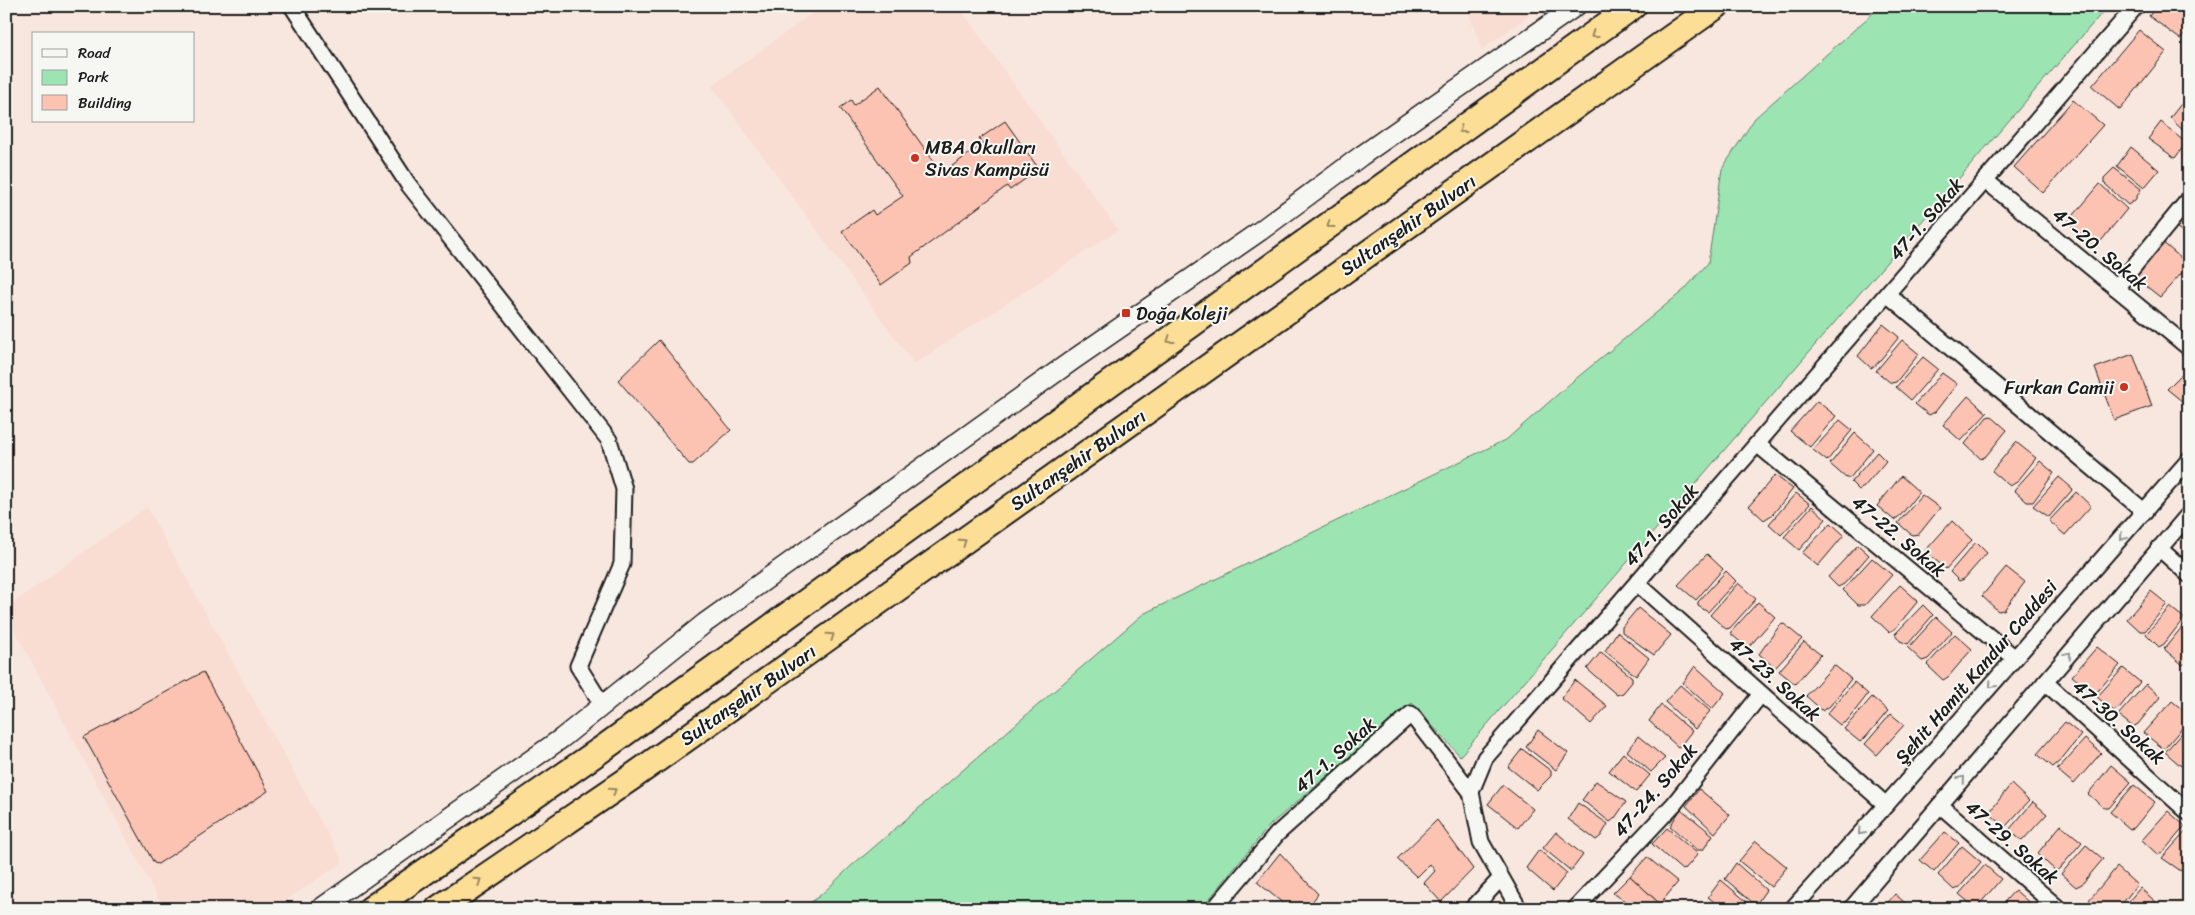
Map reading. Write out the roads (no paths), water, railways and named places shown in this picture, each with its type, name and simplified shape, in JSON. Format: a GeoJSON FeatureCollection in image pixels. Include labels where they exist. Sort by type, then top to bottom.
{"type":"FeatureCollection","features":[{"type":"Feature","properties":{"kind":"highway"},"geometry":{"type":"LineString","coordinates":[[371,909],[613,741],[1633,6]]}},
{"type":"Feature","properties":{"kind":"highway","name":"Sultanşehir Bulvarı"},"geometry":{"type":"LineString","coordinates":[[438,909],[632,777],[1716,6]]}},
{"type":"Feature","properties":{"kind":"street"},"geometry":{"type":"LineString","coordinates":[[292,6],[408,184],[609,440],[624,489],[622,564],[578,666],[603,706]]}},
{"type":"Feature","properties":{"kind":"street"},"geometry":{"type":"LineString","coordinates":[[320,909],[562,738],[705,623],[1073,360],[1260,231],[1361,156],[1576,6]]}},
{"type":"Feature","properties":{"kind":"street","name":"47-1. Sokak"},"geometry":{"type":"LineString","coordinates":[[1471,792],[1485,758],[2136,6]]}},
{"type":"Feature","properties":{"kind":"street","name":"47-20. Sokak"},"geometry":{"type":"LineString","coordinates":[[1985,180],[2189,348]]}},
{"type":"Feature","properties":{"kind":"street"},"geometry":{"type":"LineString","coordinates":[[2116,288],[2189,199]]}},
{"type":"Feature","properties":{"kind":"street"},"geometry":{"type":"LineString","coordinates":[[1887,294],[2145,512]]}},
{"type":"Feature","properties":{"kind":"street","name":"47-22. Sokak"},"geometry":{"type":"LineString","coordinates":[[1757,444],[2015,658]]}},
{"type":"Feature","properties":{"kind":"street","name":"Şehit Hamit Kandur Caddesi"},"geometry":{"type":"LineString","coordinates":[[1792,909],[1886,805],[2189,460]]}},
{"type":"Feature","properties":{"kind":"street"},"geometry":{"type":"LineString","coordinates":[[1851,909],[2189,514]]}},
{"type":"Feature","properties":{"kind":"street"},"geometry":{"type":"LineString","coordinates":[[2159,548],[2189,574]]}},
{"type":"Feature","properties":{"kind":"street","name":"47-23. Sokak"},"geometry":{"type":"LineString","coordinates":[[1637,582],[1886,805]]}},
{"type":"Feature","properties":{"kind":"street","name":"47-30. Sokak"},"geometry":{"type":"LineString","coordinates":[[2045,682],[2189,813]]}},
{"type":"Feature","properties":{"kind":"street","name":"47-24. Sokak"},"geometry":{"type":"LineString","coordinates":[[1575,909],[1674,804],[1761,694]]}},
{"type":"Feature","properties":{"kind":"street","name":"47-1. Sokak"},"geometry":{"type":"LineString","coordinates":[[1214,909],[1277,834],[1411,714],[1471,792]]}},
{"type":"Feature","properties":{"kind":"street"},"geometry":{"type":"LineString","coordinates":[[1471,792],[1480,842],[1519,909]]}},
{"type":"Feature","properties":{"kind":"street","name":"47-29. Sokak"},"geometry":{"type":"LineString","coordinates":[[1940,805],[2059,909]]}},
{"type":"Feature","properties":{"kind":"street"},"geometry":{"type":"LineString","coordinates":[[1472,909],[1501,878]]}},
{"type":"Feature","properties":{"kind":"place","name":"MBA Okulları Sivas Kampüsü"},"geometry":{"type":"Point","coordinates":[915,158]}},
{"type":"Feature","properties":{"kind":"place","name":"Doğa Koleji"},"geometry":{"type":"Point","coordinates":[1126,313]}},
{"type":"Feature","properties":{"kind":"place","name":"Furkan Camii"},"geometry":{"type":"Point","coordinates":[2124,387]}}]}
